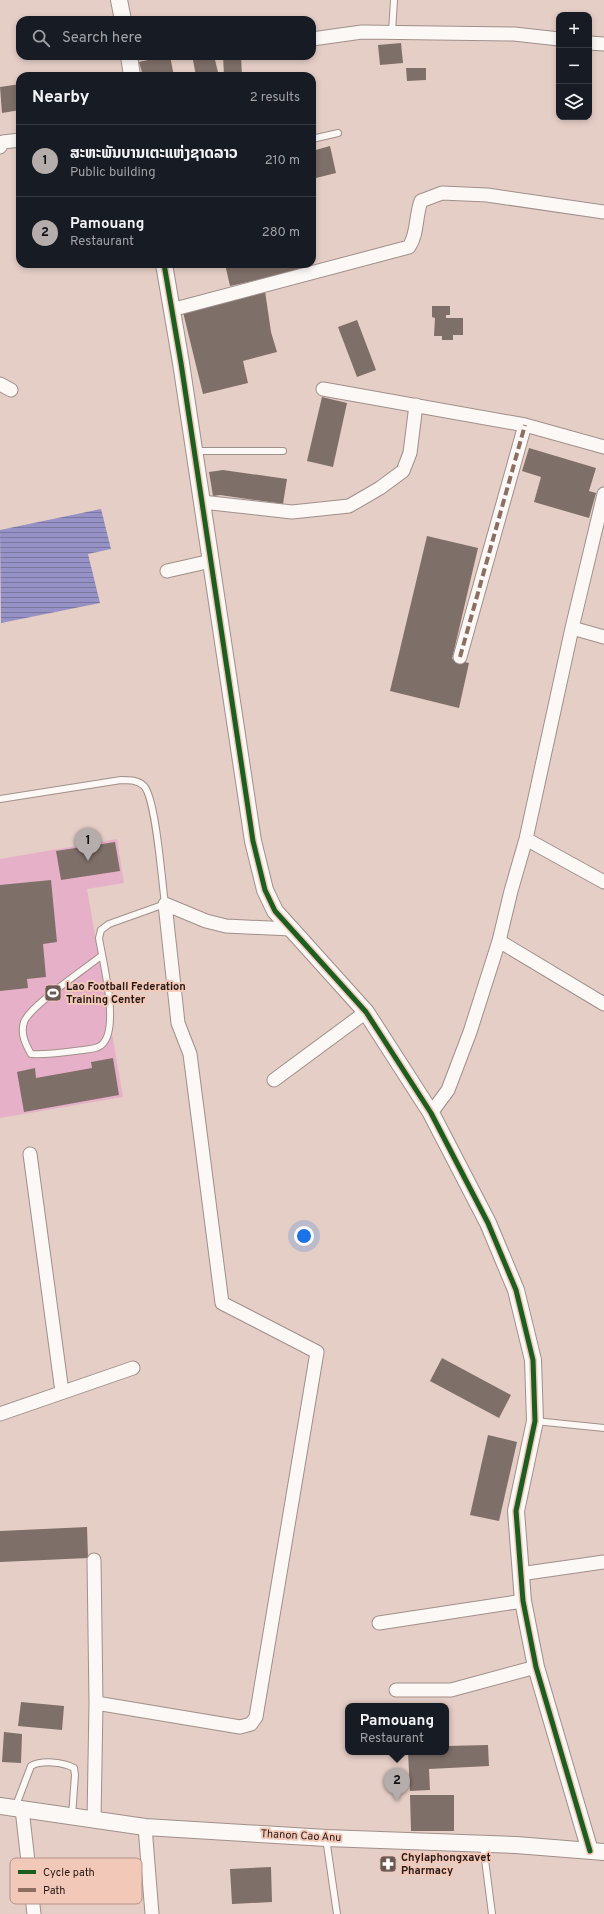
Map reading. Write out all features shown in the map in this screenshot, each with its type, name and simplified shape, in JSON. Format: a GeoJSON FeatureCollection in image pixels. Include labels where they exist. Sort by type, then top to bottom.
{"type":"FeatureCollection","features":[{"type":"Feature","properties":{"kind":"street"},"geometry":{"type":"LineString","coordinates":[[119,0],[121,16]]}},
{"type":"Feature","properties":{"kind":"street"},"geometry":{"type":"LineString","coordinates":[[316,38],[362,32],[392,32],[514,34],[556,39]]}},
{"type":"Feature","properties":{"kind":"street"},"geometry":{"type":"LineString","coordinates":[[592,43],[604,44]]}},
{"type":"Feature","properties":{"kind":"street"},"geometry":{"type":"LineString","coordinates":[[130,60],[131,72]]}},
{"type":"Feature","properties":{"kind":"street"},"geometry":{"type":"LineString","coordinates":[[0,147],[3,142],[16,140]]}},
{"type":"Feature","properties":{"kind":"street"},"geometry":{"type":"LineString","coordinates":[[171,310],[410,247],[415,238],[416,216],[421,201],[442,193],[504,196],[604,212]]}},
{"type":"Feature","properties":{"kind":"street"},"geometry":{"type":"LineString","coordinates":[[165,268],[202,502],[253,841],[265,890],[275,911],[366,1012],[431,1114],[488,1223],[516,1290],[533,1360],[535,1421],[516,1511],[522,1601],[536,1667],[597,1852]]}},
{"type":"Feature","properties":{"kind":"street"},"geometry":{"type":"LineString","coordinates":[[323,389],[525,425],[604,447]]}},
{"type":"Feature","properties":{"kind":"street"},"geometry":{"type":"LineString","coordinates":[[202,502],[292,512],[349,506],[380,488],[404,471],[410,453],[416,405]]}},
{"type":"Feature","properties":{"kind":"street"},"geometry":{"type":"LineString","coordinates":[[460,657],[525,425]]}},
{"type":"Feature","properties":{"kind":"street"},"geometry":{"type":"LineString","coordinates":[[431,1114],[448,1090],[470,1032],[499,941],[526,839],[572,628],[604,494]]}},
{"type":"Feature","properties":{"kind":"street"},"geometry":{"type":"LineString","coordinates":[[167,571],[211,561]]}},
{"type":"Feature","properties":{"kind":"street"},"geometry":{"type":"LineString","coordinates":[[572,628],[604,637]]}},
{"type":"Feature","properties":{"kind":"street"},"geometry":{"type":"LineString","coordinates":[[526,839],[604,882]]}},
{"type":"Feature","properties":{"kind":"street"},"geometry":{"type":"LineString","coordinates":[[96,1703],[240,1727],[251,1724],[256,1717],[317,1352],[222,1303],[190,1054],[178,1023],[165,904],[206,921],[226,926],[291,929]]}},
{"type":"Feature","properties":{"kind":"street"},"geometry":{"type":"LineString","coordinates":[[499,941],[604,1004]]}},
{"type":"Feature","properties":{"kind":"street"},"geometry":{"type":"LineString","coordinates":[[274,1080],[366,1012]]}},
{"type":"Feature","properties":{"kind":"street"},"geometry":{"type":"LineString","coordinates":[[30,1154],[62,1392]]}},
{"type":"Feature","properties":{"kind":"street"},"geometry":{"type":"LineString","coordinates":[[0,1414],[133,1368]]}},
{"type":"Feature","properties":{"kind":"street"},"geometry":{"type":"LineString","coordinates":[[94,1560],[96,1703],[94,1820]]}},
{"type":"Feature","properties":{"kind":"street"},"geometry":{"type":"LineString","coordinates":[[520,1574],[604,1562]]}},
{"type":"Feature","properties":{"kind":"street"},"geometry":{"type":"LineString","coordinates":[[379,1623],[522,1601]]}},
{"type":"Feature","properties":{"kind":"street"},"geometry":{"type":"LineString","coordinates":[[396,1690],[451,1690],[536,1667]]}},
{"type":"Feature","properties":{"kind":"street"},"geometry":{"type":"LineString","coordinates":[[12,1807],[22,1858]]}},
{"type":"Feature","properties":{"kind":"street","name":"Thanon Cao Anu"},"geometry":{"type":"LineString","coordinates":[[12,1807],[145,1827],[326,1838],[483,1844],[597,1852]]}},
{"type":"Feature","properties":{"kind":"street"},"geometry":{"type":"LineString","coordinates":[[145,1827],[152,1914]]}},
{"type":"Feature","properties":{"kind":"street"},"geometry":{"type":"LineString","coordinates":[[32,1904],[34,1914]]}},
{"type":"Feature","properties":{"kind":"lane"},"geometry":{"type":"LineString","coordinates":[[392,32],[394,0]]}},
{"type":"Feature","properties":{"kind":"lane"},"geometry":{"type":"LineString","coordinates":[[316,138],[338,133]]}},
{"type":"Feature","properties":{"kind":"lane"},"geometry":{"type":"LineString","coordinates":[[194,451],[283,451]]}},
{"type":"Feature","properties":{"kind":"lane"},"geometry":{"type":"LineString","coordinates":[[0,799],[122,780],[136,781],[144,786],[150,794],[165,904],[109,924],[101,930],[99,938],[101,956],[111,1013],[110,1029],[106,1040],[99,1047],[48,1055],[32,1054],[22,1034],[24,1021],[35,1007],[101,956]]}},
{"type":"Feature","properties":{"kind":"lane"},"geometry":{"type":"LineString","coordinates":[[535,1421],[604,1428]]}},
{"type":"Feature","properties":{"kind":"lane"},"geometry":{"type":"LineString","coordinates":[[12,1807],[31,1766],[37,1763],[67,1764],[74,1768],[75,1774],[72,1816]]}},
{"type":"Feature","properties":{"kind":"lane"},"geometry":{"type":"LineString","coordinates":[[326,1838],[337,1914]]}},
{"type":"Feature","properties":{"kind":"lane"},"geometry":{"type":"LineString","coordinates":[[483,1844],[492,1914]]}},
{"type":"Feature","properties":{"kind":"shaded area"},"geometry":{"type":"Polygon","coordinates":[[[101,509],[111,549],[88,554],[100,603],[1,623],[0,530],[101,509]]]}},
{"type":"Feature","properties":{"kind":"shaded area","name":"Lao Football Federation Training Center"},"geometry":{"type":"Polygon","coordinates":[[[117,839],[124,883],[87,889],[123,1097],[0,1118],[0,859],[117,839]]]}},
{"type":"Feature","properties":{"kind":"building"},"geometry":{"type":"Polygon","coordinates":[[[401,43],[403,63],[380,65],[378,45],[401,43]]]}},
{"type":"Feature","properties":{"kind":"building"},"geometry":{"type":"Polygon","coordinates":[[[148,60],[171,60],[173,72],[142,72],[139,62],[148,60]]]}},
{"type":"Feature","properties":{"kind":"building"},"geometry":{"type":"Polygon","coordinates":[[[193,60],[215,60],[218,72],[195,72],[193,60]]]}},
{"type":"Feature","properties":{"kind":"building"},"geometry":{"type":"Polygon","coordinates":[[[223,60],[241,60],[242,72],[224,72],[223,60]]]}},
{"type":"Feature","properties":{"kind":"building"},"geometry":{"type":"Polygon","coordinates":[[[406,68],[426,68],[426,80],[407,81],[406,68]]]}},
{"type":"Feature","properties":{"kind":"building"},"geometry":{"type":"Polygon","coordinates":[[[16,85],[16,111],[2,113],[0,87],[16,85]]]}},
{"type":"Feature","properties":{"kind":"building"},"geometry":{"type":"Polygon","coordinates":[[[330,146],[336,173],[316,178],[316,150],[330,146]]]}},
{"type":"Feature","properties":{"kind":"building"},"geometry":{"type":"Polygon","coordinates":[[[226,268],[300,268],[301,270],[230,286],[226,268]]]}},
{"type":"Feature","properties":{"kind":"building"},"geometry":{"type":"Polygon","coordinates":[[[265,291],[271,332],[277,352],[243,361],[248,383],[203,394],[183,312],[265,291]]]}},
{"type":"Feature","properties":{"kind":"building"},"geometry":{"type":"Polygon","coordinates":[[[432,306],[450,306],[450,315],[446,315],[446,318],[463,318],[463,335],[453,335],[453,340],[442,340],[442,336],[434,336],[435,318],[432,317],[432,306]]]}},
{"type":"Feature","properties":{"kind":"building"},"geometry":{"type":"Polygon","coordinates":[[[357,320],[376,370],[357,377],[338,327],[357,320]]]}},
{"type":"Feature","properties":{"kind":"building"},"geometry":{"type":"Polygon","coordinates":[[[322,397],[347,403],[333,467],[307,461],[322,397]]]}},
{"type":"Feature","properties":{"kind":"building"},"geometry":{"type":"Polygon","coordinates":[[[529,448],[596,468],[589,491],[596,493],[589,518],[534,502],[541,477],[522,471],[529,448]]]}},
{"type":"Feature","properties":{"kind":"building"},"geometry":{"type":"Polygon","coordinates":[[[223,470],[287,479],[283,504],[220,495],[213,496],[209,472],[223,470]]]}},
{"type":"Feature","properties":{"kind":"building"},"geometry":{"type":"Polygon","coordinates":[[[427,536],[478,548],[452,659],[469,663],[459,708],[390,691],[427,536]]]}},
{"type":"Feature","properties":{"kind":"building"},"geometry":{"type":"Polygon","coordinates":[[[115,842],[120,871],[61,880],[56,851],[115,842]]]}},
{"type":"Feature","properties":{"kind":"building"},"geometry":{"type":"Polygon","coordinates":[[[51,880],[57,942],[43,944],[46,977],[27,979],[28,988],[0,991],[0,885],[51,880]]]}},
{"type":"Feature","properties":{"kind":"building"},"geometry":{"type":"Polygon","coordinates":[[[113,1058],[119,1095],[24,1112],[17,1072],[35,1068],[36,1078],[92,1068],[91,1062],[113,1058]]]}},
{"type":"Feature","properties":{"kind":"building"},"geometry":{"type":"Polygon","coordinates":[[[442,1358],[511,1395],[499,1418],[430,1381],[442,1358]]]}},
{"type":"Feature","properties":{"kind":"building"},"geometry":{"type":"Polygon","coordinates":[[[488,1435],[517,1442],[499,1521],[470,1515],[488,1435]]]}},
{"type":"Feature","properties":{"kind":"building"},"geometry":{"type":"Polygon","coordinates":[[[87,1527],[88,1558],[0,1562],[0,1531],[87,1527]]]}},
{"type":"Feature","properties":{"kind":"building"},"geometry":{"type":"Polygon","coordinates":[[[21,1702],[64,1706],[62,1730],[18,1726],[21,1702]]]}},
{"type":"Feature","properties":{"kind":"building"},"geometry":{"type":"Polygon","coordinates":[[[4,1732],[22,1734],[21,1763],[2,1762],[4,1732]]]}},
{"type":"Feature","properties":{"kind":"building"},"geometry":{"type":"Polygon","coordinates":[[[488,1745],[489,1766],[429,1769],[430,1790],[410,1791],[408,1755],[449,1755],[449,1746],[488,1745]]]}},
{"type":"Feature","properties":{"kind":"building"},"geometry":{"type":"Polygon","coordinates":[[[410,1795],[454,1795],[454,1831],[411,1831],[410,1795]]]}},
{"type":"Feature","properties":{"kind":"building"},"geometry":{"type":"Polygon","coordinates":[[[271,1867],[272,1902],[232,1904],[230,1869],[271,1867]]]}},
{"type":"Feature","properties":{"kind":"marked path"},"geometry":{"type":"LineString","coordinates":[[460,657],[525,425]]}},
{"type":"Feature","properties":{"kind":"cycle path"},"geometry":{"type":"LineString","coordinates":[[165,268],[181,363],[253,841],[265,890],[275,911],[366,1012],[431,1113],[488,1223],[516,1290],[533,1360],[535,1421],[516,1511],[523,1601],[536,1667],[590,1851]]}},
{"type":"Feature","properties":{"kind":"place","name":"ສະຫະພັນບານເຕະແຫ່ງຊາດລາວ"},"geometry":{"type":"Point","coordinates":[88,861]}},
{"type":"Feature","properties":{"kind":"place","name":"Lao Football Federation Training Center"},"geometry":{"type":"Point","coordinates":[53,993]}},
{"type":"Feature","properties":{"kind":"place","name":"Pamouang"},"geometry":{"type":"Point","coordinates":[397,1801]}},
{"type":"Feature","properties":{"kind":"place","name":"Chylaphongxavet Pharmacy"},"geometry":{"type":"Point","coordinates":[388,1864]}}]}
